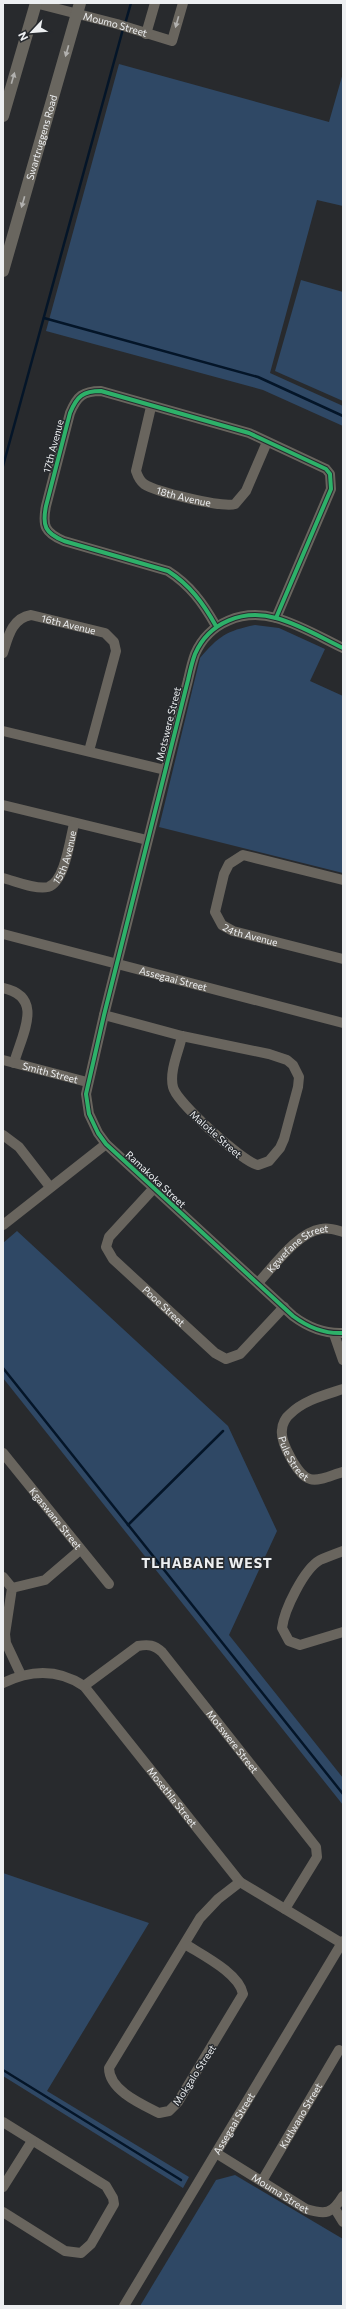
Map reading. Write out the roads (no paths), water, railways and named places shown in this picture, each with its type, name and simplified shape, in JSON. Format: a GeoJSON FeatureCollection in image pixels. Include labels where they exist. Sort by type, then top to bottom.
{"type":"FeatureCollection","features":[{"type":"Feature","properties":{"kind":"main road"},"geometry":{"type":"LineString","coordinates":[[3,116],[36,3]]}},
{"type":"Feature","properties":{"kind":"main road","name":"Swartruggens Road"},"geometry":{"type":"LineString","coordinates":[[3,271],[79,8]]}},
{"type":"Feature","properties":{"kind":"street","name":"Moumo Street"},"geometry":{"type":"LineString","coordinates":[[36,3],[79,8],[146,34],[172,42],[183,3]]}},
{"type":"Feature","properties":{"kind":"street"},"geometry":{"type":"LineString","coordinates":[[146,34],[155,3]]}},
{"type":"Feature","properties":{"kind":"street","name":"17th Avenue"},"geometry":{"type":"LineString","coordinates":[[216,626],[183,580],[168,571],[64,541],[51,536],[46,529],[44,518],[46,506],[70,413],[79,396],[91,391],[101,391],[151,407],[249,433],[326,469],[332,481],[331,489],[276,618]]}},
{"type":"Feature","properties":{"kind":"street","name":"18th Avenue"},"geometry":{"type":"LineString","coordinates":[[151,407],[136,471],[139,480],[151,488],[221,505],[235,504],[246,491],[267,442]]}},
{"type":"Feature","properties":{"kind":"street","name":"16th Avenue"},"geometry":{"type":"LineString","coordinates":[[3,653],[12,627],[21,618],[31,614],[93,629],[105,633],[111,637],[116,651],[90,751]]}},
{"type":"Feature","properties":{"kind":"street","name":"Motswere Street"},"geometry":{"type":"LineString","coordinates":[[116,964],[195,654],[205,638],[216,626],[239,617],[251,615],[276,618],[343,648]]}},
{"type":"Feature","properties":{"kind":"street"},"geometry":{"type":"LineString","coordinates":[[3,731],[165,770]]}},
{"type":"Feature","properties":{"kind":"street","name":"15th Avenue"},"geometry":{"type":"LineString","coordinates":[[3,804],[74,824],[147,840]]}},
{"type":"Feature","properties":{"kind":"street","name":"15th Avenue"},"geometry":{"type":"LineString","coordinates":[[3,878],[41,887],[54,884],[61,875],[74,824]]}},
{"type":"Feature","properties":{"kind":"street","name":"24th Avenue"},"geometry":{"type":"LineString","coordinates":[[343,880],[243,855],[228,864],[224,874],[215,912],[222,925],[233,931],[343,959]]}},
{"type":"Feature","properties":{"kind":"street","name":"Assegaai Street"},"geometry":{"type":"LineString","coordinates":[[3,934],[343,1023]]}},
{"type":"Feature","properties":{"kind":"street","name":"Ramakoka Street"},"geometry":{"type":"LineString","coordinates":[[116,964],[86,1094],[89,1114],[98,1133],[106,1144],[284,1308],[304,1324],[315,1329],[339,1334]]}},
{"type":"Feature","properties":{"kind":"street","name":"Smith Street"},"geometry":{"type":"LineString","coordinates":[[3,988],[17,992],[23,997],[29,1010],[14,1063]]}},
{"type":"Feature","properties":{"kind":"street","name":"Malotle Street"},"geometry":{"type":"LineString","coordinates":[[104,1015],[182,1036],[269,1054],[287,1060],[297,1070],[299,1077],[296,1100],[280,1148],[269,1162],[258,1165],[245,1160],[188,1109],[176,1094],[172,1079],[182,1036]]}},
{"type":"Feature","properties":{"kind":"street","name":"Smith Street"},"geometry":{"type":"LineString","coordinates":[[3,1060],[88,1082]]}},
{"type":"Feature","properties":{"kind":"street"},"geometry":{"type":"LineString","coordinates":[[3,1135],[19,1147],[50,1187]]}},
{"type":"Feature","properties":{"kind":"street"},"geometry":{"type":"LineString","coordinates":[[3,1225],[106,1144]]}},
{"type":"Feature","properties":{"kind":"street","name":"Pooe Street"},"geometry":{"type":"LineString","coordinates":[[154,1188],[109,1237],[106,1247],[112,1259],[215,1353],[226,1359],[240,1354],[284,1308]]}},
{"type":"Feature","properties":{"kind":"street","name":"Kgwefane Street"},"geometry":{"type":"LineString","coordinates":[[258,1283],[295,1244],[308,1234],[323,1228],[343,1232]]}},
{"type":"Feature","properties":{"kind":"street"},"geometry":{"type":"LineString","coordinates":[[339,1334],[343,1360]]}},
{"type":"Feature","properties":{"kind":"street","name":"Pule Street"},"geometry":{"type":"LineString","coordinates":[[343,1389],[300,1406],[289,1414],[282,1430],[282,1439],[291,1458],[301,1474],[306,1478],[314,1480],[343,1472]]}},
{"type":"Feature","properties":{"kind":"street","name":"Kgaswane Street"},"geometry":{"type":"LineString","coordinates":[[3,1453],[109,1584]]}},
{"type":"Feature","properties":{"kind":"street"},"geometry":{"type":"LineString","coordinates":[[12,1588],[45,1580],[80,1550]]}},
{"type":"Feature","properties":{"kind":"street"},"geometry":{"type":"LineString","coordinates":[[343,1551],[319,1561],[310,1569],[288,1607],[282,1628],[289,1641],[300,1645],[343,1632]]}},
{"type":"Feature","properties":{"kind":"street"},"geometry":{"type":"LineString","coordinates":[[3,1577],[12,1588],[5,1634],[6,1644],[21,1675]]}},
{"type":"Feature","properties":{"kind":"street","name":"Motswere Street"},"geometry":{"type":"LineString","coordinates":[[84,1686],[138,1646],[147,1644],[162,1652],[316,1847],[317,1857],[284,1909]]}},
{"type":"Feature","properties":{"kind":"street","name":"Mosethla Street"},"geometry":{"type":"LineString","coordinates":[[3,1683],[21,1675],[49,1673],[74,1680],[84,1686],[240,1882],[342,1943]]}},
{"type":"Feature","properties":{"kind":"street","name":"Mokgalo Street"},"geometry":{"type":"LineString","coordinates":[[185,1944],[234,1976],[242,1987],[243,1994],[178,2102],[169,2111],[159,2112],[114,2085],[109,2075],[109,2068],[185,1944],[208,1908],[240,1882]]}},
{"type":"Feature","properties":{"kind":"street","name":"Assegaai Street"},"geometry":{"type":"LineString","coordinates":[[124,2306],[342,1943]]}},
{"type":"Feature","properties":{"kind":"street","name":"Kutlwano Street"},"geometry":{"type":"LineString","coordinates":[[262,2181],[339,2050]]}},
{"type":"Feature","properties":{"kind":"street"},"geometry":{"type":"LineString","coordinates":[[3,2122],[106,2186],[113,2198],[111,2210],[92,2244],[81,2253],[73,2253],[3,2212]]}},
{"type":"Feature","properties":{"kind":"street"},"geometry":{"type":"LineString","coordinates":[[3,2187],[32,2141]]}},
{"type":"Feature","properties":{"kind":"street","name":"Mouma Street"},"geometry":{"type":"LineString","coordinates":[[216,2153],[306,2208],[318,2212],[335,2209]]}},
{"type":"Feature","properties":{"kind":"street"},"geometry":{"type":"LineString","coordinates":[[343,2196],[335,2209],[343,2222]]}},
{"type":"Feature","properties":{"kind":"waterway"},"geometry":{"type":"LineString","coordinates":[[125,24],[131,3]]}},
{"type":"Feature","properties":{"kind":"waterway"},"geometry":{"type":"LineString","coordinates":[[3,466],[123,29]]}},
{"type":"Feature","properties":{"kind":"waterway"},"geometry":{"type":"LineString","coordinates":[[44,318],[258,377],[343,416]]}},
{"type":"Feature","properties":{"kind":"waterway"},"geometry":{"type":"LineString","coordinates":[[3,1368],[343,1794]]}},
{"type":"Feature","properties":{"kind":"waterway"},"geometry":{"type":"LineString","coordinates":[[128,1525],[223,1431]]}},
{"type":"Feature","properties":{"kind":"waterway"},"geometry":{"type":"LineString","coordinates":[[3,2070],[181,2180]]}},
{"type":"Feature","properties":{"kind":"district","name":"TLHABANE WEST"},"geometry":{"type":"Point","coordinates":[207,1562]}}]}
